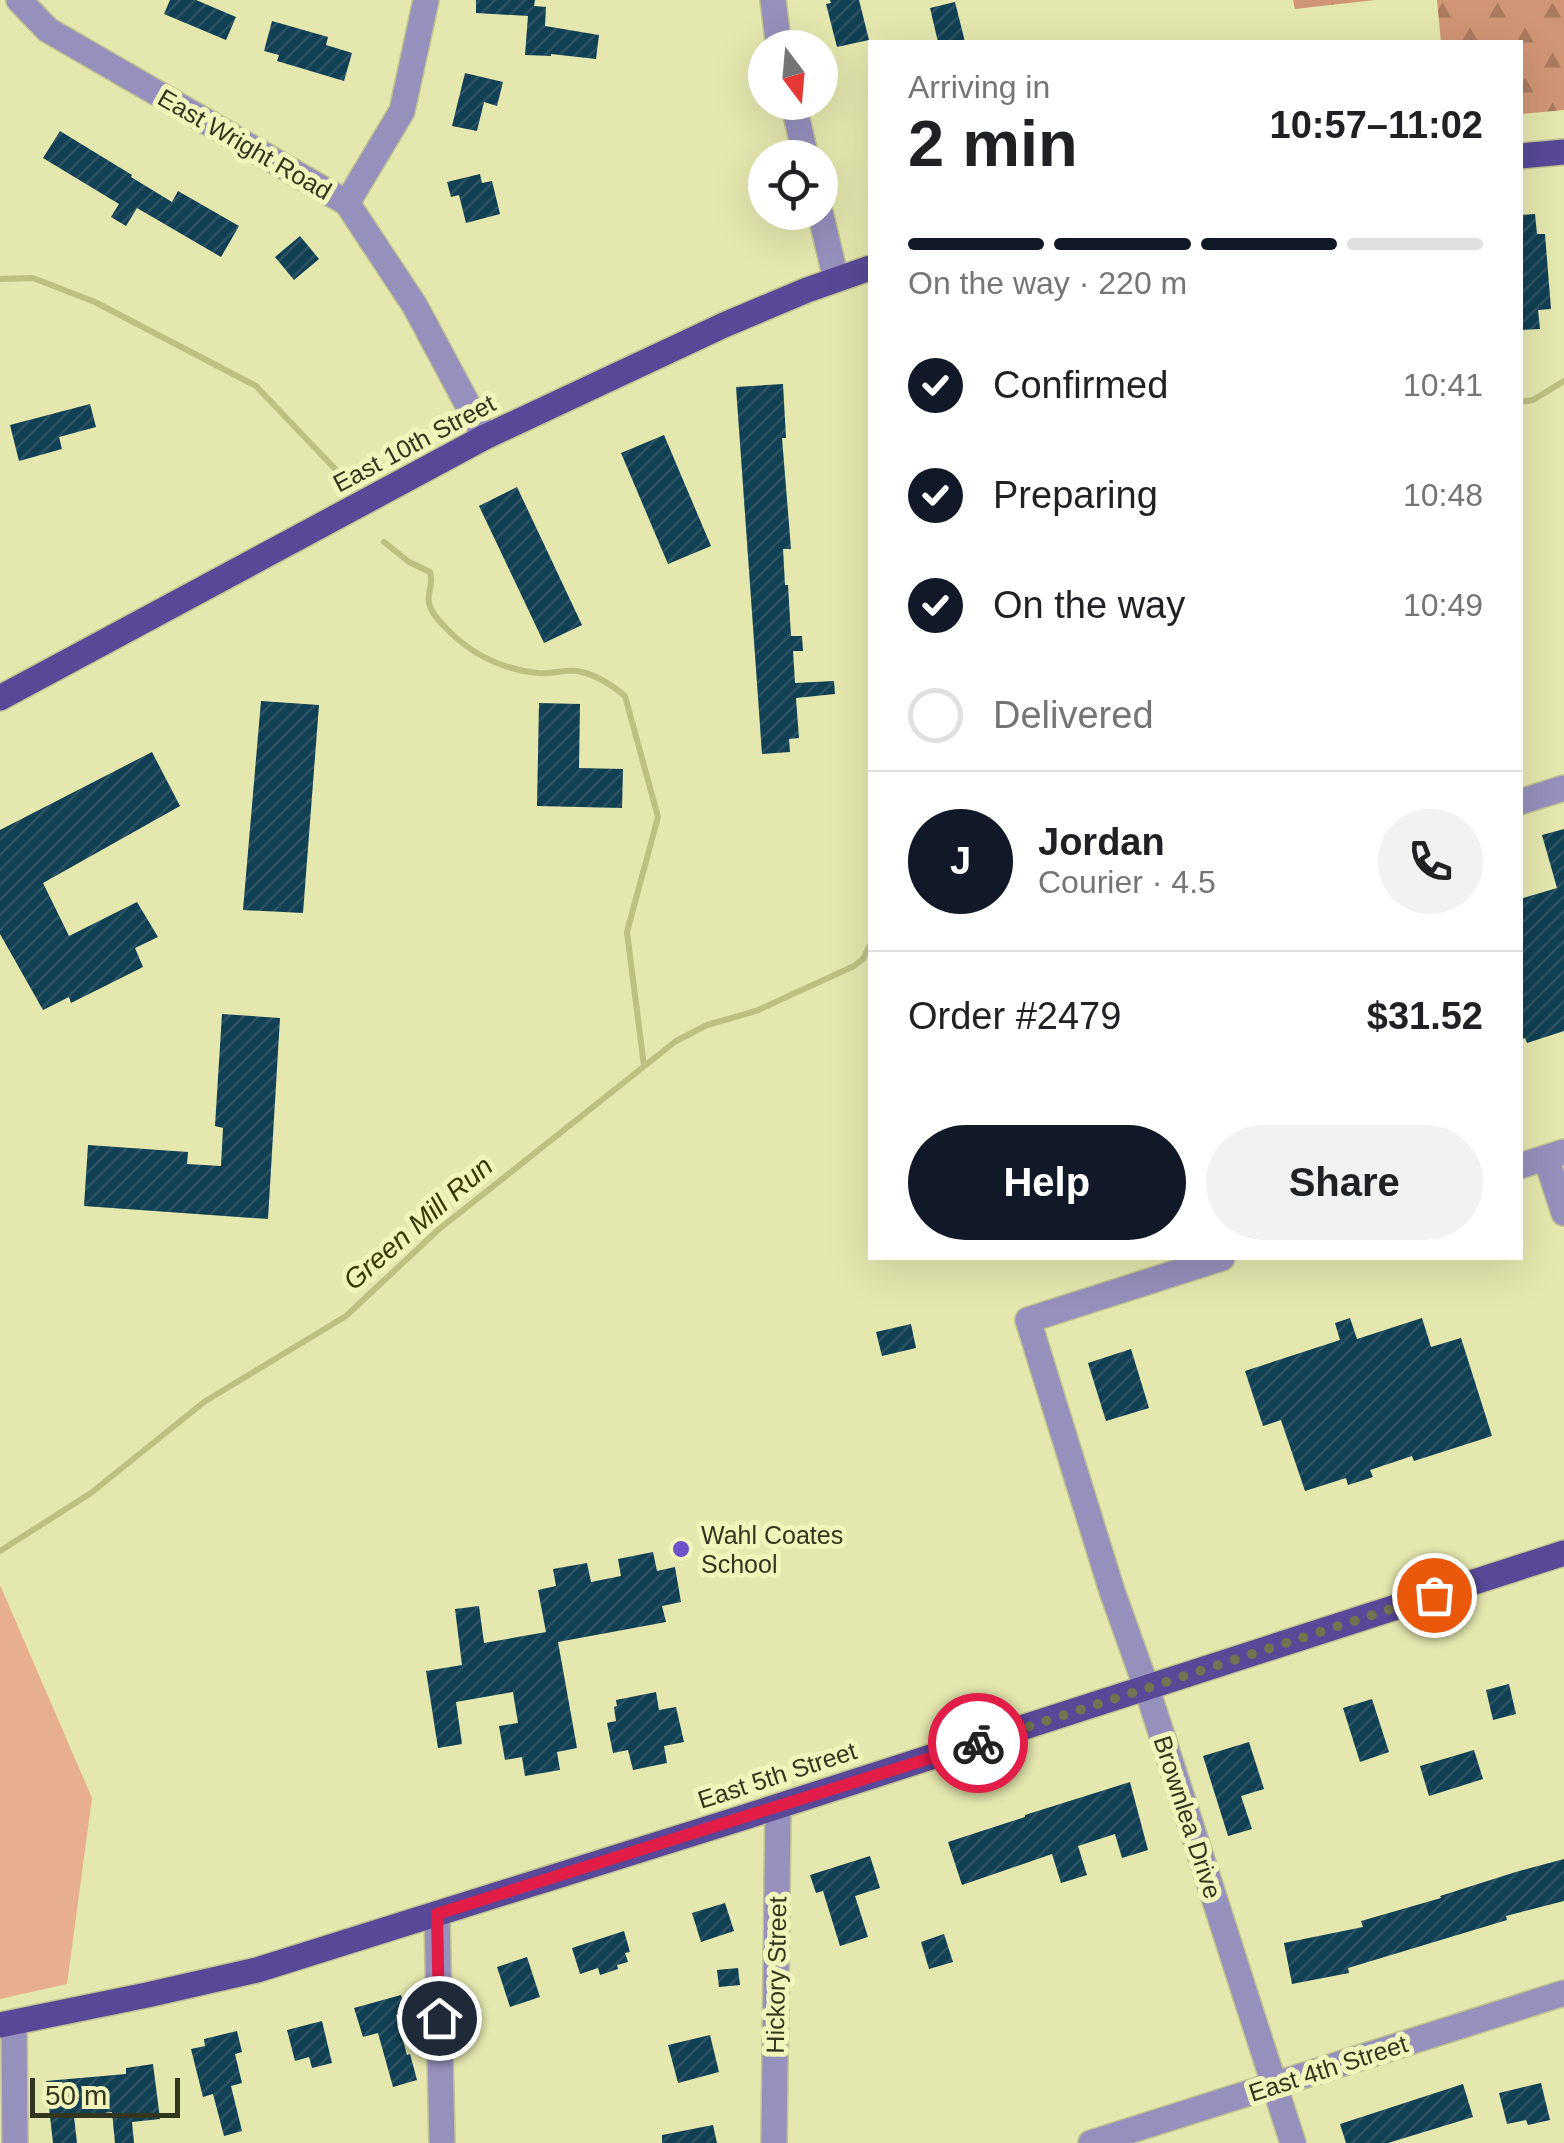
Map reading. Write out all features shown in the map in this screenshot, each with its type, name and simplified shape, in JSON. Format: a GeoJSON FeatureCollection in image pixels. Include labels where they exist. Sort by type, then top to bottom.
{"type":"FeatureCollection","features":[{"type":"Feature","properties":{"kind":"main road"},"geometry":{"type":"LineString","coordinates":[[1523,156],[1564,152]]}},
{"type":"Feature","properties":{"kind":"main road","name":"East 10th Street"},"geometry":{"type":"LineString","coordinates":[[0,698],[485,437],[724,324],[868,269]]}},
{"type":"Feature","properties":{"kind":"main road","name":"East 5th Street"},"geometry":{"type":"LineString","coordinates":[[7,2024],[256,1970],[778,1807],[1564,1553]]}},
{"type":"Feature","properties":{"kind":"street","name":"East Wright Road"},"geometry":{"type":"LineString","coordinates":[[19,0],[48,30],[346,203],[415,306],[485,437]]}},
{"type":"Feature","properties":{"kind":"street"},"geometry":{"type":"LineString","coordinates":[[346,203],[402,110],[426,0]]}},
{"type":"Feature","properties":{"kind":"street"},"geometry":{"type":"LineString","coordinates":[[773,0],[777,30]]}},
{"type":"Feature","properties":{"kind":"street"},"geometry":{"type":"LineString","coordinates":[[824,230],[836,279]]}},
{"type":"Feature","properties":{"kind":"street"},"geometry":{"type":"LineString","coordinates":[[1523,801],[1564,788]]}},
{"type":"Feature","properties":{"kind":"street"},"geometry":{"type":"LineString","coordinates":[[1523,1165],[1555,1155],[1564,1213]]}},
{"type":"Feature","properties":{"kind":"street","name":"Brownlea Drive"},"geometry":{"type":"LineString","coordinates":[[1216,1260],[1028,1320],[1292,2143]]}},
{"type":"Feature","properties":{"kind":"street","name":"Hickory Street"},"geometry":{"type":"LineString","coordinates":[[774,2143],[778,1807]]}},
{"type":"Feature","properties":{"kind":"street"},"geometry":{"type":"LineString","coordinates":[[437,1914],[442,2143]]}},
{"type":"Feature","properties":{"kind":"street","name":"East 4th Street"},"geometry":{"type":"LineString","coordinates":[[1091,2143],[1564,1993]]}},
{"type":"Feature","properties":{"kind":"street"},"geometry":{"type":"LineString","coordinates":[[7,2024],[15,2143]]}},
{"type":"Feature","properties":{"kind":"green space"},"geometry":{"type":"Polygon","coordinates":[[[1293,0],[1375,0],[1295,9],[1293,0]]]}},
{"type":"Feature","properties":{"kind":"green space"},"geometry":{"type":"Polygon","coordinates":[[[1437,0],[1564,0],[1564,110],[1523,114],[1523,40],[1441,40],[1437,0]]]}},
{"type":"Feature","properties":{"kind":"shaded area"},"geometry":{"type":"Polygon","coordinates":[[[0,1585],[92,1798],[67,1984],[0,1999],[0,1585]]]}},
{"type":"Feature","properties":{"kind":"building"},"geometry":{"type":"Polygon","coordinates":[[[170,0],[196,0],[236,17],[226,40],[164,14],[170,0]]]}},
{"type":"Feature","properties":{"kind":"building"},"geometry":{"type":"Polygon","coordinates":[[[476,0],[535,0],[534,6],[546,7],[545,26],[599,35],[596,59],[525,55],[528,16],[476,13],[476,0]]]}},
{"type":"Feature","properties":{"kind":"building"},"geometry":{"type":"Polygon","coordinates":[[[830,0],[859,0],[869,40],[838,47],[838,30],[833,30],[826,4],[830,0]]]}},
{"type":"Feature","properties":{"kind":"building"},"geometry":{"type":"Polygon","coordinates":[[[955,2],[964,40],[938,40],[930,8],[955,2]]]}},
{"type":"Feature","properties":{"kind":"building"},"geometry":{"type":"Polygon","coordinates":[[[272,21],[328,37],[326,45],[352,53],[344,81],[277,61],[279,55],[264,51],[272,21]]]}},
{"type":"Feature","properties":{"kind":"building"},"geometry":{"type":"Polygon","coordinates":[[[465,73],[503,82],[497,106],[484,102],[477,131],[452,126],[465,73]]]}},
{"type":"Feature","properties":{"kind":"building"},"geometry":{"type":"Polygon","coordinates":[[[60,131],[172,202],[178,191],[239,226],[221,257],[137,208],[126,226],[111,217],[119,204],[43,158],[60,131]]]}},
{"type":"Feature","properties":{"kind":"building"},"geometry":{"type":"Polygon","coordinates":[[[480,174],[482,183],[492,181],[500,214],[466,223],[459,195],[451,197],[447,182],[480,174]]]}},
{"type":"Feature","properties":{"kind":"building"},"geometry":{"type":"Polygon","coordinates":[[[1535,214],[1537,234],[1545,234],[1551,309],[1538,310],[1540,329],[1523,330],[1523,215],[1535,214]]]}},
{"type":"Feature","properties":{"kind":"building"},"geometry":{"type":"Polygon","coordinates":[[[300,236],[319,259],[294,280],[275,257],[300,236]]]}},
{"type":"Feature","properties":{"kind":"building"},"geometry":{"type":"Polygon","coordinates":[[[783,384],[786,438],[782,438],[791,549],[783,549],[785,585],[791,636],[802,636],[803,651],[793,651],[795,683],[834,681],[835,694],[796,698],[799,738],[789,739],[790,752],[762,754],[736,387],[783,384]]]}},
{"type":"Feature","properties":{"kind":"building"},"geometry":{"type":"Polygon","coordinates":[[[90,404],[96,427],[59,437],[62,449],[19,461],[10,425],[90,404]]]}},
{"type":"Feature","properties":{"kind":"building"},"geometry":{"type":"Polygon","coordinates":[[[664,435],[711,546],[668,564],[621,453],[664,435]]]}},
{"type":"Feature","properties":{"kind":"building"},"geometry":{"type":"Polygon","coordinates":[[[517,487],[582,625],[544,643],[479,506],[517,487]]]}},
{"type":"Feature","properties":{"kind":"building"},"geometry":{"type":"Polygon","coordinates":[[[261,701],[319,705],[303,913],[243,910],[261,701]]]}},
{"type":"Feature","properties":{"kind":"building"},"geometry":{"type":"Polygon","coordinates":[[[539,703],[580,704],[579,768],[623,769],[622,808],[537,806],[539,703]]]}},
{"type":"Feature","properties":{"kind":"building"},"geometry":{"type":"Polygon","coordinates":[[[152,752],[180,806],[43,883],[69,936],[137,902],[158,937],[135,948],[143,967],[71,1003],[69,997],[43,1010],[0,934],[0,830],[152,752]]]}},
{"type":"Feature","properties":{"kind":"building"},"geometry":{"type":"Polygon","coordinates":[[[1564,829],[1564,1031],[1527,1043],[1523,1039],[1523,898],[1557,888],[1542,835],[1564,829]]]}},
{"type":"Feature","properties":{"kind":"building"},"geometry":{"type":"Polygon","coordinates":[[[222,1014],[280,1018],[268,1219],[84,1206],[88,1145],[188,1152],[187,1164],[221,1166],[223,1128],[215,1126],[222,1014]]]}},
{"type":"Feature","properties":{"kind":"building"},"geometry":{"type":"Polygon","coordinates":[[[1350,1318],[1357,1339],[1422,1318],[1431,1347],[1461,1338],[1492,1436],[1414,1461],[1412,1456],[1370,1470],[1373,1477],[1348,1485],[1346,1478],[1305,1491],[1281,1420],[1263,1426],[1245,1371],[1340,1340],[1335,1323],[1350,1318]]]}},
{"type":"Feature","properties":{"kind":"building"},"geometry":{"type":"Polygon","coordinates":[[[911,1324],[916,1348],[882,1356],[876,1332],[911,1324]]]}},
{"type":"Feature","properties":{"kind":"building"},"geometry":{"type":"Polygon","coordinates":[[[1131,1349],[1149,1408],[1106,1421],[1088,1363],[1131,1349]]]}},
{"type":"Feature","properties":{"kind":"building"},"geometry":{"type":"Polygon","coordinates":[[[653,1552],[657,1571],[675,1567],[681,1602],[662,1606],[666,1622],[558,1642],[577,1748],[557,1752],[560,1770],[525,1776],[522,1757],[505,1760],[499,1726],[518,1723],[513,1692],[456,1702],[462,1744],[438,1748],[426,1671],[462,1665],[455,1609],[479,1606],[484,1643],[546,1632],[538,1590],[556,1586],[553,1569],[587,1563],[591,1582],[621,1576],[618,1559],[653,1552]]]}},
{"type":"Feature","properties":{"kind":"building"},"geometry":{"type":"Polygon","coordinates":[[[1509,1684],[1516,1714],[1493,1720],[1486,1690],[1509,1684]]]}},
{"type":"Feature","properties":{"kind":"building"},"geometry":{"type":"Polygon","coordinates":[[[656,1692],[659,1710],[676,1707],[684,1742],[664,1746],[667,1763],[633,1770],[628,1750],[613,1753],[607,1723],[616,1721],[616,1700],[656,1692]]]}},
{"type":"Feature","properties":{"kind":"building"},"geometry":{"type":"Polygon","coordinates":[[[1372,1699],[1389,1752],[1360,1762],[1343,1708],[1372,1699]]]}},
{"type":"Feature","properties":{"kind":"building"},"geometry":{"type":"Polygon","coordinates":[[[1249,1742],[1264,1789],[1241,1796],[1252,1829],[1228,1836],[1203,1756],[1249,1742]]]}},
{"type":"Feature","properties":{"kind":"building"},"geometry":{"type":"Polygon","coordinates":[[[1474,1750],[1483,1779],[1429,1796],[1420,1766],[1474,1750]]]}},
{"type":"Feature","properties":{"kind":"building"},"geometry":{"type":"Polygon","coordinates":[[[1130,1782],[1148,1850],[1122,1858],[1115,1834],[1078,1846],[1087,1875],[1061,1883],[1052,1854],[962,1885],[948,1842],[1130,1782]]]}},
{"type":"Feature","properties":{"kind":"building"},"geometry":{"type":"Polygon","coordinates":[[[870,1856],[880,1888],[855,1896],[868,1937],[840,1946],[823,1891],[816,1893],[810,1875],[870,1856]]]}},
{"type":"Feature","properties":{"kind":"building"},"geometry":{"type":"Polygon","coordinates":[[[1564,1859],[1564,1901],[1348,1968],[1349,1973],[1292,1984],[1284,1943],[1363,1927],[1361,1921],[1564,1859]]]}},
{"type":"Feature","properties":{"kind":"building"},"geometry":{"type":"Polygon","coordinates":[[[725,1903],[734,1931],[701,1942],[692,1913],[725,1903]]]}},
{"type":"Feature","properties":{"kind":"building"},"geometry":{"type":"Polygon","coordinates":[[[624,1931],[630,1952],[625,1953],[628,1962],[600,1975],[598,1968],[580,1974],[572,1948],[624,1931]]]}},
{"type":"Feature","properties":{"kind":"building"},"geometry":{"type":"Polygon","coordinates":[[[944,1934],[953,1962],[929,1969],[921,1942],[944,1934]]]}},
{"type":"Feature","properties":{"kind":"building"},"geometry":{"type":"Polygon","coordinates":[[[527,1957],[540,1997],[510,2007],[497,1967],[527,1957]]]}},
{"type":"Feature","properties":{"kind":"building"},"geometry":{"type":"Polygon","coordinates":[[[738,1968],[740,1985],[719,1987],[717,1970],[738,1968]]]}},
{"type":"Feature","properties":{"kind":"building"},"geometry":{"type":"Polygon","coordinates":[[[401,1995],[406,2012],[396,2015],[417,2080],[393,2087],[378,2033],[363,2037],[354,2008],[401,1995]]]}},
{"type":"Feature","properties":{"kind":"building"},"geometry":{"type":"Polygon","coordinates":[[[322,2021],[332,2063],[312,2068],[309,2057],[295,2061],[287,2030],[322,2021]]]}},
{"type":"Feature","properties":{"kind":"building"},"geometry":{"type":"Polygon","coordinates":[[[237,2031],[242,2052],[235,2054],[242,2083],[231,2086],[242,2131],[224,2136],[213,2094],[203,2097],[191,2049],[205,2046],[204,2039],[237,2031]]]}},
{"type":"Feature","properties":{"kind":"building"},"geometry":{"type":"Polygon","coordinates":[[[710,2035],[719,2072],[678,2083],[668,2045],[710,2035]]]}},
{"type":"Feature","properties":{"kind":"building"},"geometry":{"type":"Polygon","coordinates":[[[153,2064],[160,2119],[132,2122],[134,2143],[115,2143],[112,2112],[74,2117],[77,2143],[53,2143],[46,2081],[126,2074],[126,2068],[153,2064]]]}},
{"type":"Feature","properties":{"kind":"building"},"geometry":{"type":"Polygon","coordinates":[[[1541,2083],[1550,2120],[1507,2124],[1499,2093],[1541,2083]]]}},
{"type":"Feature","properties":{"kind":"building"},"geometry":{"type":"Polygon","coordinates":[[[1463,2084],[1473,2117],[1388,2143],[1346,2143],[1340,2124],[1463,2084]]]}},
{"type":"Feature","properties":{"kind":"building"},"geometry":{"type":"Polygon","coordinates":[[[713,2125],[717,2143],[662,2143],[662,2135],[713,2125]]]}},
{"type":"Feature","properties":{"kind":"waterway"},"geometry":{"type":"LineString","coordinates":[[0,279],[33,278],[95,302],[256,386],[338,472]]}},
{"type":"Feature","properties":{"kind":"waterway","name":"Green Mill Run"},"geometry":{"type":"LineString","coordinates":[[1523,402],[1533,400],[1564,381]]}},
{"type":"Feature","properties":{"kind":"waterway"},"geometry":{"type":"LineString","coordinates":[[384,542],[409,562],[430,572],[432,610],[456,638],[477,653],[524,671],[584,672],[625,696],[658,817],[627,932],[644,1066]]}},
{"type":"Feature","properties":{"kind":"waterway","name":"Green Mill Run"},"geometry":{"type":"LineString","coordinates":[[0,1551],[91,1493],[204,1402],[346,1316],[438,1230],[676,1041],[707,1025],[756,1011],[854,966],[868,949]]}},
{"type":"Feature","properties":{"kind":"way so far"},"geometry":{"type":"LineString","coordinates":[[978,1743],[1434,1595]]}},
{"type":"Feature","properties":{"kind":"place","name":"Wahl Coates School"},"geometry":{"type":"Point","coordinates":[681,1549]}},
{"type":"Feature","properties":{"kind":"route"},"geometry":{"type":"LineString","coordinates":[[439,2018],[437,1914],[978,1743]]}}]}
